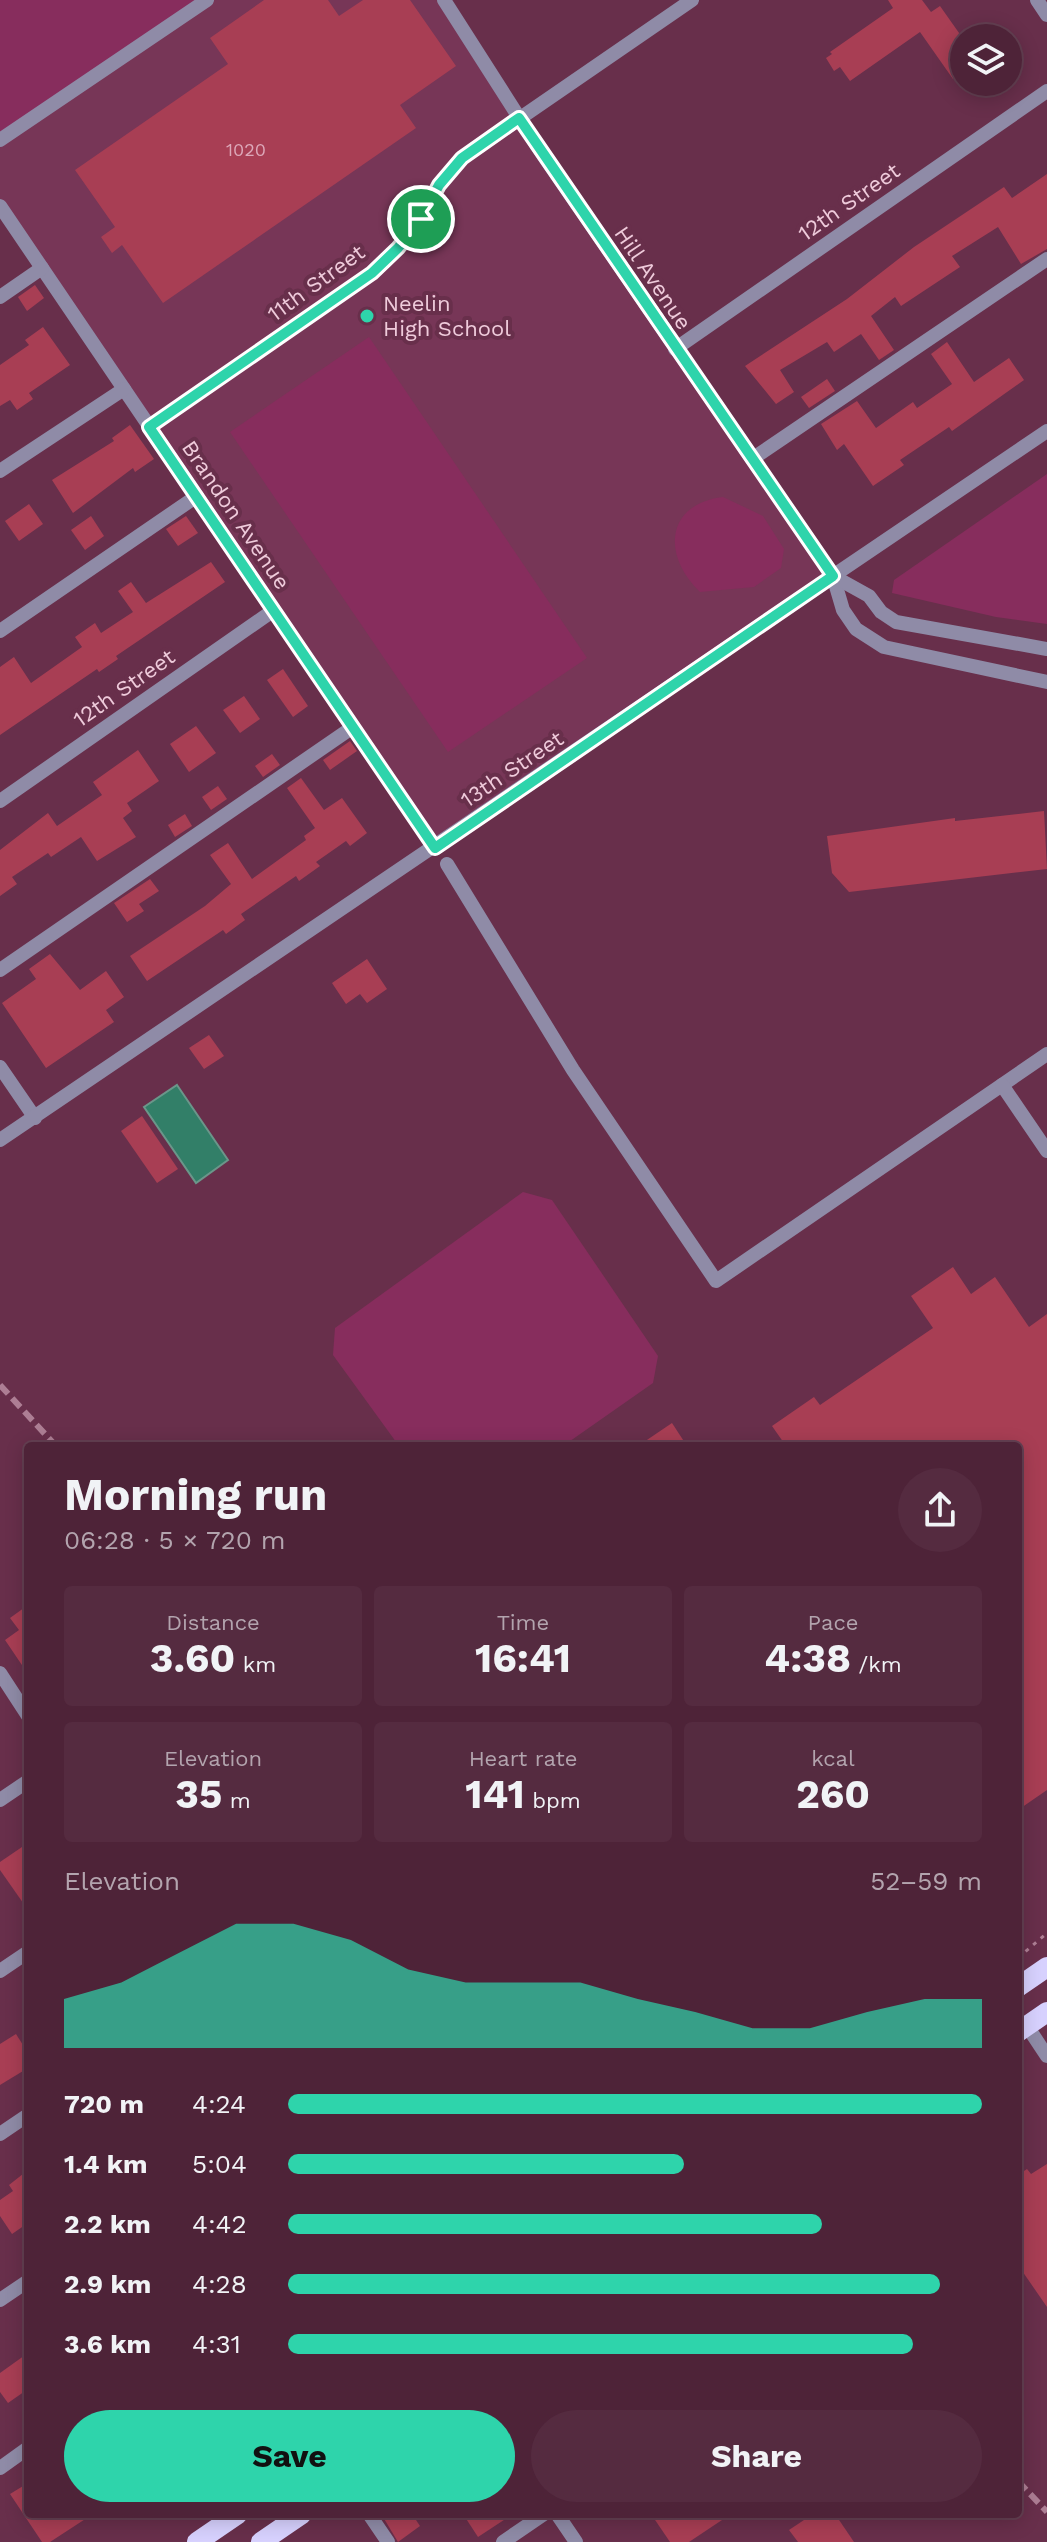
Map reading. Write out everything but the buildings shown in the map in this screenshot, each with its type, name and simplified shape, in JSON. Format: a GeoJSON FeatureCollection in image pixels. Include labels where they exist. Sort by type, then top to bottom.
{"type":"FeatureCollection","features":[{"type":"Feature","properties":{"kind":"main road"},"geometry":{"type":"LineString","coordinates":[[1022,1984],[1047,1967]]}},
{"type":"Feature","properties":{"kind":"main road"},"geometry":{"type":"LineString","coordinates":[[1022,2029],[1047,2012]]}},
{"type":"Feature","properties":{"kind":"main road"},"geometry":{"type":"LineString","coordinates":[[197,2542],[232,2518]]}},
{"type":"Feature","properties":{"kind":"main road"},"geometry":{"type":"LineString","coordinates":[[261,2542],[296,2518]]}},
{"type":"Feature","properties":{"kind":"street"},"geometry":{"type":"LineString","coordinates":[[0,140],[207,0]]}},
{"type":"Feature","properties":{"kind":"street","name":"Hill Avenue"},"geometry":{"type":"LineString","coordinates":[[444,0],[519,118],[675,349],[833,576]]}},
{"type":"Feature","properties":{"kind":"street","name":"11th Street"},"geometry":{"type":"LineString","coordinates":[[149,427],[372,273],[398,248],[421,219],[439,185],[462,158],[692,0]]}},
{"type":"Feature","properties":{"kind":"street"},"geometry":{"type":"LineString","coordinates":[[1037,0],[1047,15]]}},
{"type":"Feature","properties":{"kind":"street","name":"12th Street"},"geometry":{"type":"LineString","coordinates":[[675,349],[1047,91]]}},
{"type":"Feature","properties":{"kind":"street","name":"Brandon Avenue"},"geometry":{"type":"LineString","coordinates":[[0,206],[435,848]]}},
{"type":"Feature","properties":{"kind":"street"},"geometry":{"type":"LineString","coordinates":[[752,459],[1047,259]]}},
{"type":"Feature","properties":{"kind":"street"},"geometry":{"type":"LineString","coordinates":[[0,297],[42,268]]}},
{"type":"Feature","properties":{"kind":"street"},"geometry":{"type":"LineString","coordinates":[[0,471],[124,389]]}},
{"type":"Feature","properties":{"kind":"street","name":"13th Street"},"geometry":{"type":"LineString","coordinates":[[0,1140],[1047,431]]}},
{"type":"Feature","properties":{"kind":"street"},"geometry":{"type":"LineString","coordinates":[[0,631],[197,496]]}},
{"type":"Feature","properties":{"kind":"street"},"geometry":{"type":"LineString","coordinates":[[833,576],[869,596],[881,612],[896,622],[1047,649]]}},
{"type":"Feature","properties":{"kind":"street"},"geometry":{"type":"LineString","coordinates":[[833,576],[843,610],[856,629],[884,647],[1047,682]]}},
{"type":"Feature","properties":{"kind":"street","name":"12th Street"},"geometry":{"type":"LineString","coordinates":[[0,801],[274,610]]}},
{"type":"Feature","properties":{"kind":"street"},"geometry":{"type":"LineString","coordinates":[[0,970],[353,727]]}},
{"type":"Feature","properties":{"kind":"street"},"geometry":{"type":"LineString","coordinates":[[447,864],[573,1070],[716,1281],[1047,1054]]}},
{"type":"Feature","properties":{"kind":"street"},"geometry":{"type":"LineString","coordinates":[[0,1067],[35,1118]]}},
{"type":"Feature","properties":{"kind":"street"},"geometry":{"type":"LineString","coordinates":[[1002,1085],[1047,1151]]}},
{"type":"Feature","properties":{"kind":"street"},"geometry":{"type":"LineString","coordinates":[[0,1673],[24,1710]]}},
{"type":"Feature","properties":{"kind":"street"},"geometry":{"type":"LineString","coordinates":[[0,1800],[24,1784]]}},
{"type":"Feature","properties":{"kind":"street"},"geometry":{"type":"LineString","coordinates":[[0,1971],[24,1955]]}},
{"type":"Feature","properties":{"kind":"street"},"geometry":{"type":"LineString","coordinates":[[1022,2029],[1047,2056]]}},
{"type":"Feature","properties":{"kind":"street"},"geometry":{"type":"LineString","coordinates":[[0,2134],[24,2118]]}},
{"type":"Feature","properties":{"kind":"street"},"geometry":{"type":"LineString","coordinates":[[0,2300],[24,2284]]}},
{"type":"Feature","properties":{"kind":"street"},"geometry":{"type":"LineString","coordinates":[[0,2468],[24,2451]]}},
{"type":"Feature","properties":{"kind":"street"},"geometry":{"type":"LineString","coordinates":[[372,2518],[388,2542]]}},
{"type":"Feature","properties":{"kind":"street"},"geometry":{"type":"LineString","coordinates":[[503,2542],[538,2518]]}},
{"type":"Feature","properties":{"kind":"street"},"geometry":{"type":"LineString","coordinates":[[560,2518],[576,2542]]}},
{"type":"Feature","properties":{"kind":"path"},"geometry":{"type":"LineString","coordinates":[[1022,1955],[1047,1933]]}},
{"type":"Feature","properties":{"kind":"shaded area"},"geometry":{"type":"Polygon","coordinates":[[[0,0],[203,0],[0,139],[0,0]]]}},
{"type":"Feature","properties":{"kind":"shaded area","name":"Neelin High School"},"geometry":{"type":"Polygon","coordinates":[[[207,0],[448,0],[833,576],[435,848],[0,206],[0,140],[207,0]]]}},
{"type":"Feature","properties":{"kind":"shaded area"},"geometry":{"type":"Polygon","coordinates":[[[369,337],[587,658],[448,752],[230,432],[369,337]]]}},
{"type":"Feature","properties":{"kind":"shaded area"},"geometry":{"type":"Polygon","coordinates":[[[1047,474],[1047,624],[996,617],[892,593],[894,580],[1047,474]]]}},
{"type":"Feature","properties":{"kind":"shaded area"},"geometry":{"type":"Polygon","coordinates":[[[723,497],[763,516],[784,549],[781,568],[754,587],[700,592],[679,563],[675,548],[676,534],[680,521],[690,510],[723,497]]]}},
{"type":"Feature","properties":{"kind":"shaded area"},"geometry":{"type":"Polygon","coordinates":[[[177,1085],[228,1160],[196,1183],[144,1107],[177,1085]]]}},
{"type":"Feature","properties":{"kind":"shaded area"},"geometry":{"type":"Polygon","coordinates":[[[523,1192],[552,1200],[658,1356],[653,1383],[569,1442],[396,1442],[333,1355],[335,1328],[523,1192]]]}},
{"type":"Feature","properties":{"kind":"railway"},"geometry":{"type":"LineString","coordinates":[[0,1385],[52,1442]]}},
{"type":"Feature","properties":{"kind":"railway"},"geometry":{"type":"LineString","coordinates":[[1022,2485],[1047,2512]]}},
{"type":"Feature","properties":{"kind":"place","name":"Neelin High School"},"geometry":{"type":"Point","coordinates":[367,316]}},
{"type":"Feature","properties":{"kind":"route"},"geometry":{"type":"LineString","coordinates":[[519,118],[833,576],[435,848],[149,427],[372,273],[398,248],[421,219],[439,185],[462,158],[519,118]]}}]}
